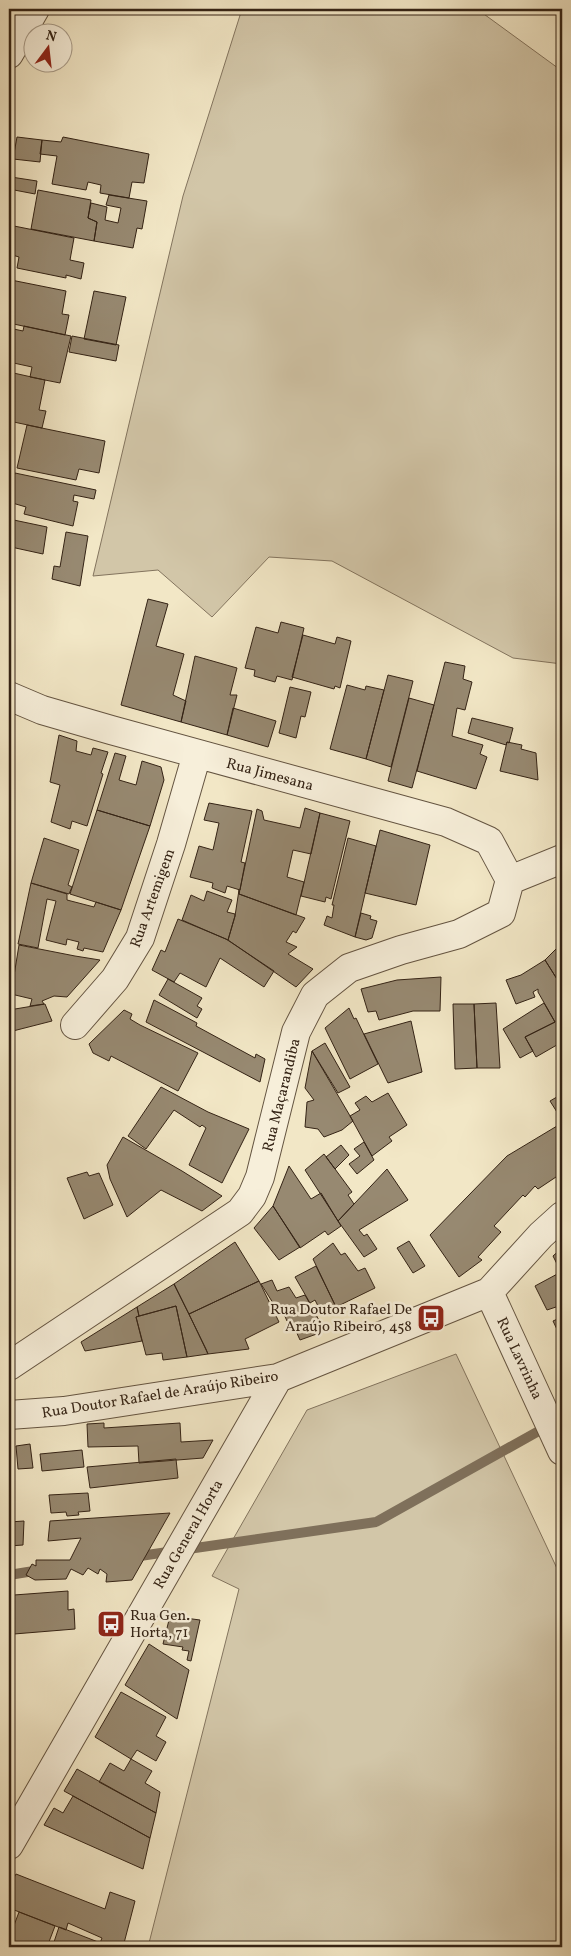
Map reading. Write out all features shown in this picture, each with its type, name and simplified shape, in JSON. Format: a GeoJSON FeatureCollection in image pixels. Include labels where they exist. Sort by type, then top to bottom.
{"type":"FeatureCollection","features":[{"type":"Feature","properties":{"kind":"street"},"geometry":{"type":"LineString","coordinates":[[9,54],[36,9]]}},
{"type":"Feature","properties":{"kind":"street","name":"Rua Jimesana"},"geometry":{"type":"LineString","coordinates":[[9,696],[42,710],[446,822],[489,841],[510,880]]}},
{"type":"Feature","properties":{"kind":"street","name":"Rua Artemigem"},"geometry":{"type":"LineString","coordinates":[[75,1026],[115,979],[140,938],[171,844],[197,754]]}},
{"type":"Feature","properties":{"kind":"street"},"geometry":{"type":"LineString","coordinates":[[510,880],[562,858]]}},
{"type":"Feature","properties":{"kind":"street","name":"Rua Maçarandiba"},"geometry":{"type":"LineString","coordinates":[[9,1366],[240,1212],[252,1196],[260,1177],[296,1032],[315,995],[349,968],[401,950],[459,934],[501,913],[510,880]]}},
{"type":"Feature","properties":{"kind":"street","name":"Rua Doutor Rafael de Araújo Ribeiro"},"geometry":{"type":"LineString","coordinates":[[9,1415],[64,1411],[278,1378],[490,1292],[540,1235],[562,1216]]}},
{"type":"Feature","properties":{"kind":"street","name":"Rua Lavrinha"},"geometry":{"type":"LineString","coordinates":[[490,1292],[562,1451]]}},
{"type":"Feature","properties":{"kind":"street","name":"Rua General Horta"},"geometry":{"type":"LineString","coordinates":[[9,1845],[278,1378]]}},
{"type":"Feature","properties":{"kind":"shaded area"},"geometry":{"type":"Polygon","coordinates":[[[242,9],[477,9],[562,71],[562,664],[513,658],[332,561],[269,557],[212,617],[158,570],[93,576],[183,196],[242,9]]]}},
{"type":"Feature","properties":{"kind":"shaded area"},"geometry":{"type":"Polygon","coordinates":[[[456,1354],[562,1579],[562,1947],[148,1947],[239,1589],[212,1576],[307,1410],[456,1354]]]}},
{"type":"Feature","properties":{"kind":"building"},"geometry":{"type":"Polygon","coordinates":[[[17,137],[42,140],[40,162],[13,159],[17,137]]]}},
{"type":"Feature","properties":{"kind":"building"},"geometry":{"type":"Polygon","coordinates":[[[63,137],[149,154],[144,183],[132,182],[129,198],[100,193],[101,185],[88,182],[86,190],[52,184],[57,156],[40,154],[42,140],[61,142],[63,137]]]}},
{"type":"Feature","properties":{"kind":"building"},"geometry":{"type":"Polygon","coordinates":[[[11,177],[37,181],[35,194],[9,189],[11,177]]]}},
{"type":"Feature","properties":{"kind":"building"},"geometry":{"type":"Polygon","coordinates":[[[38,190],[91,200],[88,218],[97,222],[94,241],[31,229],[38,190]]]}},
{"type":"Feature","properties":{"kind":"building"},"geometry":{"type":"Polygon","coordinates":[[[109,195],[147,201],[142,229],[137,228],[133,248],[94,241],[97,222],[88,218],[91,203],[107,207],[105,220],[118,223],[121,208],[106,205],[109,195]]]}},
{"type":"Feature","properties":{"kind":"building"},"geometry":{"type":"Polygon","coordinates":[[[9,225],[74,238],[70,260],[84,263],[81,279],[66,275],[66,278],[17,268],[19,257],[9,254],[9,225]]]}},
{"type":"Feature","properties":{"kind":"building"},"geometry":{"type":"Polygon","coordinates":[[[11,280],[66,291],[62,314],[69,315],[65,335],[9,323],[11,280]]]}},
{"type":"Feature","properties":{"kind":"building"},"geometry":{"type":"Polygon","coordinates":[[[94,291],[126,297],[116,345],[84,339],[94,291]]]}},
{"type":"Feature","properties":{"kind":"building"},"geometry":{"type":"Polygon","coordinates":[[[24,326],[71,336],[60,383],[30,377],[32,367],[9,362],[9,328],[23,331],[24,326]]]}},
{"type":"Feature","properties":{"kind":"building"},"geometry":{"type":"Polygon","coordinates":[[[72,336],[119,345],[116,361],[69,352],[72,336]]]}},
{"type":"Feature","properties":{"kind":"building"},"geometry":{"type":"Polygon","coordinates":[[[9,372],[45,380],[39,410],[46,411],[42,428],[9,421],[9,372]]]}},
{"type":"Feature","properties":{"kind":"building"},"geometry":{"type":"Polygon","coordinates":[[[27,425],[105,441],[99,473],[79,469],[76,480],[17,468],[27,425]]]}},
{"type":"Feature","properties":{"kind":"building"},"geometry":{"type":"Polygon","coordinates":[[[15,473],[96,490],[94,499],[74,495],[73,501],[78,502],[73,526],[24,514],[26,507],[9,502],[15,473]]]}},
{"type":"Feature","properties":{"kind":"building"},"geometry":{"type":"Polygon","coordinates":[[[9,519],[47,527],[43,554],[11,547],[9,557],[9,519]]]}},
{"type":"Feature","properties":{"kind":"building"},"geometry":{"type":"Polygon","coordinates":[[[66,532],[88,536],[80,586],[52,579],[54,566],[60,567],[66,532]]]}},
{"type":"Feature","properties":{"kind":"building"},"geometry":{"type":"Polygon","coordinates":[[[148,599],[168,604],[156,646],[184,654],[173,695],[186,701],[181,722],[121,705],[148,599]]]}},
{"type":"Feature","properties":{"kind":"building"},"geometry":{"type":"Polygon","coordinates":[[[281,622],[304,628],[292,680],[277,676],[275,682],[254,676],[255,670],[245,668],[256,627],[278,633],[281,622]]]}},
{"type":"Feature","properties":{"kind":"building"},"geometry":{"type":"Polygon","coordinates":[[[303,635],[335,644],[337,637],[351,641],[340,688],[335,686],[334,689],[292,677],[303,635]]]}},
{"type":"Feature","properties":{"kind":"building"},"geometry":{"type":"Polygon","coordinates":[[[195,656],[237,668],[230,695],[237,695],[227,735],[181,722],[195,656]]]}},
{"type":"Feature","properties":{"kind":"building"},"geometry":{"type":"Polygon","coordinates":[[[445,662],[465,666],[463,679],[472,682],[465,710],[457,708],[452,736],[483,745],[480,754],[487,757],[476,789],[417,771],[445,662]]]}},
{"type":"Feature","properties":{"kind":"building"},"geometry":{"type":"Polygon","coordinates":[[[388,675],[413,681],[391,767],[366,759],[388,675]]]}},
{"type":"Feature","properties":{"kind":"building"},"geometry":{"type":"Polygon","coordinates":[[[347,685],[365,690],[366,686],[384,690],[366,759],[330,749],[347,685]]]}},
{"type":"Feature","properties":{"kind":"building"},"geometry":{"type":"Polygon","coordinates":[[[290,687],[311,692],[305,717],[301,716],[296,738],[279,733],[290,687]]]}},
{"type":"Feature","properties":{"kind":"building"},"geometry":{"type":"Polygon","coordinates":[[[409,698],[434,705],[412,788],[388,781],[409,698]]]}},
{"type":"Feature","properties":{"kind":"building"},"geometry":{"type":"Polygon","coordinates":[[[233,708],[276,721],[268,747],[227,735],[233,708]]]}},
{"type":"Feature","properties":{"kind":"building"},"geometry":{"type":"Polygon","coordinates":[[[472,718],[513,728],[509,743],[507,742],[506,745],[468,733],[472,718]]]}},
{"type":"Feature","properties":{"kind":"building"},"geometry":{"type":"Polygon","coordinates":[[[59,735],[77,741],[76,751],[91,755],[93,748],[108,752],[87,826],[72,821],[70,829],[51,822],[60,785],[50,782],[59,735]]]}},
{"type":"Feature","properties":{"kind":"building"},"geometry":{"type":"Polygon","coordinates":[[[507,742],[522,745],[521,749],[536,753],[538,780],[500,771],[507,742]]]}},
{"type":"Feature","properties":{"kind":"building"},"geometry":{"type":"Polygon","coordinates":[[[115,753],[126,756],[119,780],[136,785],[142,761],[161,767],[164,780],[150,826],[97,810],[115,753]]]}},
{"type":"Feature","properties":{"kind":"building"},"geometry":{"type":"Polygon","coordinates":[[[209,803],[252,811],[241,862],[245,863],[240,890],[227,886],[225,893],[212,888],[213,883],[190,877],[199,846],[213,850],[219,823],[204,820],[209,803]]]}},
{"type":"Feature","properties":{"kind":"building"},"geometry":{"type":"Polygon","coordinates":[[[305,808],[320,813],[311,854],[293,850],[287,877],[304,882],[296,915],[239,894],[257,809],[262,811],[264,820],[300,828],[305,808]]]}},
{"type":"Feature","properties":{"kind":"building"},"geometry":{"type":"Polygon","coordinates":[[[97,810],[150,826],[121,910],[70,894],[97,810]]]}},
{"type":"Feature","properties":{"kind":"building"},"geometry":{"type":"Polygon","coordinates":[[[320,813],[350,821],[331,899],[326,897],[325,902],[301,896],[320,813]]]}},
{"type":"Feature","properties":{"kind":"building"},"geometry":{"type":"Polygon","coordinates":[[[380,830],[430,845],[416,905],[365,893],[380,830]]]}},
{"type":"Feature","properties":{"kind":"building"},"geometry":{"type":"Polygon","coordinates":[[[44,838],[79,850],[68,885],[72,887],[69,894],[31,883],[44,838]]]}},
{"type":"Feature","properties":{"kind":"building"},"geometry":{"type":"Polygon","coordinates":[[[348,838],[376,846],[355,937],[324,925],[327,916],[332,918],[334,905],[332,905],[348,838]]]}},
{"type":"Feature","properties":{"kind":"building"},"geometry":{"type":"Polygon","coordinates":[[[31,883],[67,894],[67,900],[94,907],[96,902],[121,910],[103,952],[84,948],[83,951],[77,949],[79,942],[67,939],[66,945],[46,940],[56,901],[47,899],[38,948],[18,944],[31,883]]]}},
{"type":"Feature","properties":{"kind":"building"},"geometry":{"type":"Polygon","coordinates":[[[239,890],[239,894],[305,918],[296,933],[293,931],[286,942],[297,947],[288,954],[313,969],[296,987],[228,940],[235,916],[239,890]]]}},
{"type":"Feature","properties":{"kind":"building"},"geometry":{"type":"Polygon","coordinates":[[[207,891],[232,900],[227,912],[235,914],[235,916],[228,940],[182,920],[191,895],[204,901],[207,891]]]}},
{"type":"Feature","properties":{"kind":"building"},"geometry":{"type":"Polygon","coordinates":[[[361,913],[371,916],[370,919],[377,921],[372,938],[366,940],[355,937],[361,913]]]}},
{"type":"Feature","properties":{"kind":"building"},"geometry":{"type":"Polygon","coordinates":[[[178,919],[226,939],[274,971],[264,987],[220,958],[206,987],[180,973],[174,982],[152,970],[161,950],[165,952],[178,919]]]}},
{"type":"Feature","properties":{"kind":"building"},"geometry":{"type":"Polygon","coordinates":[[[562,943],[562,987],[545,960],[562,943]]]}},
{"type":"Feature","properties":{"kind":"building"},"geometry":{"type":"Polygon","coordinates":[[[19,945],[100,960],[67,997],[54,996],[42,1001],[44,1004],[30,1006],[32,999],[11,994],[19,945]]]}},
{"type":"Feature","properties":{"kind":"building"},"geometry":{"type":"Polygon","coordinates":[[[545,960],[562,987],[562,1042],[536,1057],[525,1037],[555,1022],[538,989],[533,992],[535,997],[516,1004],[506,980],[521,975],[545,960]]]}},
{"type":"Feature","properties":{"kind":"building"},"geometry":{"type":"Polygon","coordinates":[[[441,977],[440,1011],[413,1011],[379,1020],[376,1011],[368,1012],[361,989],[397,980],[441,977]]]}},
{"type":"Feature","properties":{"kind":"building"},"geometry":{"type":"Polygon","coordinates":[[[168,979],[202,998],[197,1006],[202,1009],[197,1018],[159,995],[168,979]]]}},
{"type":"Feature","properties":{"kind":"building"},"geometry":{"type":"Polygon","coordinates":[[[154,1000],[197,1023],[196,1026],[255,1058],[256,1054],[265,1059],[260,1082],[146,1022],[154,1000]]]}},
{"type":"Feature","properties":{"kind":"building"},"geometry":{"type":"Polygon","coordinates":[[[496,1003],[500,1068],[477,1068],[474,1004],[496,1003]]]}},
{"type":"Feature","properties":{"kind":"building"},"geometry":{"type":"Polygon","coordinates":[[[544,1003],[555,1022],[525,1037],[533,1051],[520,1058],[503,1029],[544,1003]]]}},
{"type":"Feature","properties":{"kind":"building"},"geometry":{"type":"Polygon","coordinates":[[[45,1004],[52,1021],[9,1032],[9,1010],[45,1004]]]}},
{"type":"Feature","properties":{"kind":"building"},"geometry":{"type":"Polygon","coordinates":[[[453,1004],[474,1004],[477,1068],[455,1069],[453,1004]]]}},
{"type":"Feature","properties":{"kind":"building"},"geometry":{"type":"Polygon","coordinates":[[[349,1008],[354,1019],[356,1018],[378,1064],[350,1079],[325,1028],[349,1008]]]}},
{"type":"Feature","properties":{"kind":"building"},"geometry":{"type":"Polygon","coordinates":[[[124,1010],[132,1014],[130,1019],[140,1025],[198,1053],[178,1091],[111,1056],[109,1061],[93,1053],[89,1044],[124,1010]]]}},
{"type":"Feature","properties":{"kind":"building"},"geometry":{"type":"Polygon","coordinates":[[[411,1021],[422,1072],[388,1083],[364,1034],[411,1021]]]}},
{"type":"Feature","properties":{"kind":"building"},"geometry":{"type":"Polygon","coordinates":[[[325,1043],[350,1087],[338,1093],[312,1051],[325,1043]]]}},
{"type":"Feature","properties":{"kind":"building"},"geometry":{"type":"Polygon","coordinates":[[[312,1051],[353,1121],[342,1130],[324,1137],[318,1129],[305,1127],[307,1102],[314,1100],[305,1088],[312,1051]]]}},
{"type":"Feature","properties":{"kind":"building"},"geometry":{"type":"Polygon","coordinates":[[[161,1087],[208,1112],[249,1129],[222,1183],[189,1165],[206,1128],[202,1125],[200,1127],[174,1110],[146,1149],[128,1136],[161,1087]]]}},
{"type":"Feature","properties":{"kind":"building"},"geometry":{"type":"Polygon","coordinates":[[[388,1093],[407,1125],[389,1137],[392,1141],[372,1156],[350,1116],[360,1110],[355,1103],[366,1096],[372,1102],[388,1093]]]}},
{"type":"Feature","properties":{"kind":"building"},"geometry":{"type":"Polygon","coordinates":[[[562,1094],[562,1120],[550,1101],[562,1094]]]}},
{"type":"Feature","properties":{"kind":"building"},"geometry":{"type":"Polygon","coordinates":[[[562,1123],[562,1173],[538,1189],[535,1186],[525,1197],[523,1195],[494,1226],[501,1232],[478,1257],[482,1260],[459,1277],[430,1235],[507,1156],[562,1123]]]}},
{"type":"Feature","properties":{"kind":"building"},"geometry":{"type":"Polygon","coordinates":[[[123,1137],[222,1196],[202,1211],[161,1190],[127,1217],[110,1179],[107,1165],[123,1137]]]}},
{"type":"Feature","properties":{"kind":"building"},"geometry":{"type":"Polygon","coordinates":[[[364,1142],[374,1160],[357,1174],[349,1164],[360,1156],[354,1149],[364,1142]]]}},
{"type":"Feature","properties":{"kind":"building"},"geometry":{"type":"Polygon","coordinates":[[[341,1145],[349,1155],[335,1169],[326,1157],[341,1145]]]}},
{"type":"Feature","properties":{"kind":"building"},"geometry":{"type":"Polygon","coordinates":[[[324,1154],[352,1192],[348,1195],[354,1204],[338,1221],[305,1170],[324,1154]]]}},
{"type":"Feature","properties":{"kind":"building"},"geometry":{"type":"Polygon","coordinates":[[[289,1166],[311,1199],[321,1193],[341,1226],[328,1235],[325,1231],[300,1248],[273,1206],[289,1166]]]}},
{"type":"Feature","properties":{"kind":"building"},"geometry":{"type":"Polygon","coordinates":[[[387,1169],[408,1200],[359,1230],[364,1236],[367,1234],[377,1249],[364,1257],[338,1221],[387,1169]]]}},
{"type":"Feature","properties":{"kind":"building"},"geometry":{"type":"Polygon","coordinates":[[[87,1172],[89,1176],[99,1173],[113,1205],[84,1219],[67,1178],[87,1172]]]}},
{"type":"Feature","properties":{"kind":"building"},"geometry":{"type":"Polygon","coordinates":[[[273,1206],[300,1247],[279,1260],[254,1228],[273,1206]]]}},
{"type":"Feature","properties":{"kind":"building"},"geometry":{"type":"Polygon","coordinates":[[[409,1241],[425,1266],[413,1273],[397,1248],[409,1241]]]}},
{"type":"Feature","properties":{"kind":"building"},"geometry":{"type":"Polygon","coordinates":[[[235,1242],[259,1281],[189,1314],[174,1284],[235,1242]]]}},
{"type":"Feature","properties":{"kind":"building"},"geometry":{"type":"Polygon","coordinates":[[[333,1243],[341,1255],[345,1253],[358,1271],[365,1268],[375,1288],[336,1307],[313,1259],[333,1243]]]}},
{"type":"Feature","properties":{"kind":"building"},"geometry":{"type":"Polygon","coordinates":[[[562,1248],[562,1305],[547,1310],[535,1286],[561,1272],[553,1256],[562,1248]]]}},
{"type":"Feature","properties":{"kind":"building"},"geometry":{"type":"Polygon","coordinates":[[[316,1266],[335,1305],[321,1312],[315,1300],[310,1303],[295,1277],[316,1266]]]}},
{"type":"Feature","properties":{"kind":"building"},"geometry":{"type":"Polygon","coordinates":[[[272,1280],[277,1291],[289,1287],[296,1298],[305,1295],[325,1331],[300,1340],[291,1320],[287,1321],[283,1312],[280,1314],[261,1284],[272,1280]]]}},
{"type":"Feature","properties":{"kind":"building"},"geometry":{"type":"Polygon","coordinates":[[[259,1281],[279,1322],[245,1339],[249,1349],[208,1354],[189,1314],[259,1281]]]}},
{"type":"Feature","properties":{"kind":"building"},"geometry":{"type":"Polygon","coordinates":[[[174,1284],[208,1354],[187,1357],[176,1306],[139,1316],[137,1307],[174,1284]]]}},
{"type":"Feature","properties":{"kind":"building"},"geometry":{"type":"Polygon","coordinates":[[[176,1306],[187,1357],[163,1360],[162,1353],[146,1355],[136,1317],[176,1306]]]}},
{"type":"Feature","properties":{"kind":"building"},"geometry":{"type":"Polygon","coordinates":[[[137,1307],[139,1316],[136,1317],[142,1341],[85,1351],[81,1342],[137,1307]]]}},
{"type":"Feature","properties":{"kind":"building"},"geometry":{"type":"Polygon","coordinates":[[[562,1317],[562,1340],[553,1321],[562,1317]]]}},
{"type":"Feature","properties":{"kind":"building"},"geometry":{"type":"Polygon","coordinates":[[[104,1423],[104,1428],[180,1423],[181,1442],[213,1440],[203,1458],[139,1463],[138,1446],[88,1447],[87,1424],[104,1423]]]}},
{"type":"Feature","properties":{"kind":"building"},"geometry":{"type":"Polygon","coordinates":[[[30,1444],[33,1468],[18,1469],[16,1446],[30,1444]]]}},
{"type":"Feature","properties":{"kind":"building"},"geometry":{"type":"Polygon","coordinates":[[[82,1450],[84,1467],[42,1471],[40,1454],[82,1450]]]}},
{"type":"Feature","properties":{"kind":"building"},"geometry":{"type":"Polygon","coordinates":[[[176,1459],[178,1478],[90,1488],[87,1467],[176,1459]]]}},
{"type":"Feature","properties":{"kind":"building"},"geometry":{"type":"Polygon","coordinates":[[[88,1493],[90,1511],[78,1512],[79,1515],[67,1516],[66,1512],[51,1513],[49,1495],[88,1493]]]}},
{"type":"Feature","properties":{"kind":"building"},"geometry":{"type":"Polygon","coordinates":[[[170,1513],[132,1580],[106,1582],[107,1574],[100,1569],[98,1574],[88,1568],[83,1575],[71,1569],[66,1579],[35,1580],[26,1575],[32,1564],[36,1566],[36,1560],[70,1560],[81,1538],[48,1541],[50,1521],[170,1513]]]}},
{"type":"Feature","properties":{"kind":"building"},"geometry":{"type":"Polygon","coordinates":[[[24,1521],[23,1545],[9,1546],[9,1522],[24,1521]]]}},
{"type":"Feature","properties":{"kind":"building"},"geometry":{"type":"Polygon","coordinates":[[[68,1591],[68,1610],[74,1609],[75,1629],[14,1634],[14,1595],[68,1591]]]}},
{"type":"Feature","properties":{"kind":"building"},"geometry":{"type":"Polygon","coordinates":[[[170,1616],[200,1620],[191,1661],[187,1660],[189,1651],[182,1650],[183,1647],[163,1644],[170,1616]]]}},
{"type":"Feature","properties":{"kind":"building"},"geometry":{"type":"Polygon","coordinates":[[[149,1644],[189,1670],[177,1719],[125,1685],[149,1644]]]}},
{"type":"Feature","properties":{"kind":"building"},"geometry":{"type":"Polygon","coordinates":[[[121,1692],[166,1717],[156,1736],[166,1742],[156,1761],[137,1750],[131,1759],[95,1737],[121,1692]]]}},
{"type":"Feature","properties":{"kind":"building"},"geometry":{"type":"Polygon","coordinates":[[[131,1759],[152,1771],[145,1783],[160,1792],[156,1813],[99,1782],[110,1763],[124,1771],[131,1759]]]}},
{"type":"Feature","properties":{"kind":"building"},"geometry":{"type":"Polygon","coordinates":[[[77,1769],[156,1813],[150,1838],[64,1791],[77,1769]]]}},
{"type":"Feature","properties":{"kind":"building"},"geometry":{"type":"Polygon","coordinates":[[[73,1796],[150,1838],[143,1869],[44,1825],[54,1808],[63,1813],[73,1796]]]}},
{"type":"Feature","properties":{"kind":"building"},"geometry":{"type":"Polygon","coordinates":[[[16,1874],[105,1909],[110,1892],[135,1901],[123,1947],[111,1947],[100,1943],[102,1938],[68,1923],[66,1930],[9,1908],[9,1887],[16,1874]]]}},
{"type":"Feature","properties":{"kind":"building"},"geometry":{"type":"Polygon","coordinates":[[[19,1912],[55,1926],[47,1947],[9,1947],[9,1926],[13,1928],[19,1912]]]}},
{"type":"Feature","properties":{"kind":"building"},"geometry":{"type":"Polygon","coordinates":[[[59,1927],[111,1947],[57,1947],[53,1945],[59,1927]]]}},
{"type":"Feature","properties":{"kind":"waterway"},"geometry":{"type":"LineString","coordinates":[[133,1557],[376,1522],[562,1418]]}},
{"type":"Feature","properties":{"kind":"waterway"},"geometry":{"type":"LineString","coordinates":[[9,1575],[40,1570]]}},
{"type":"Feature","properties":{"kind":"place","name":"Rua Doutor Rafael De Araújo Ribeiro, 458"},"geometry":{"type":"Point","coordinates":[431,1318]}},
{"type":"Feature","properties":{"kind":"place","name":"Rua Gen. Horta, 71"},"geometry":{"type":"Point","coordinates":[111,1624]}}]}
